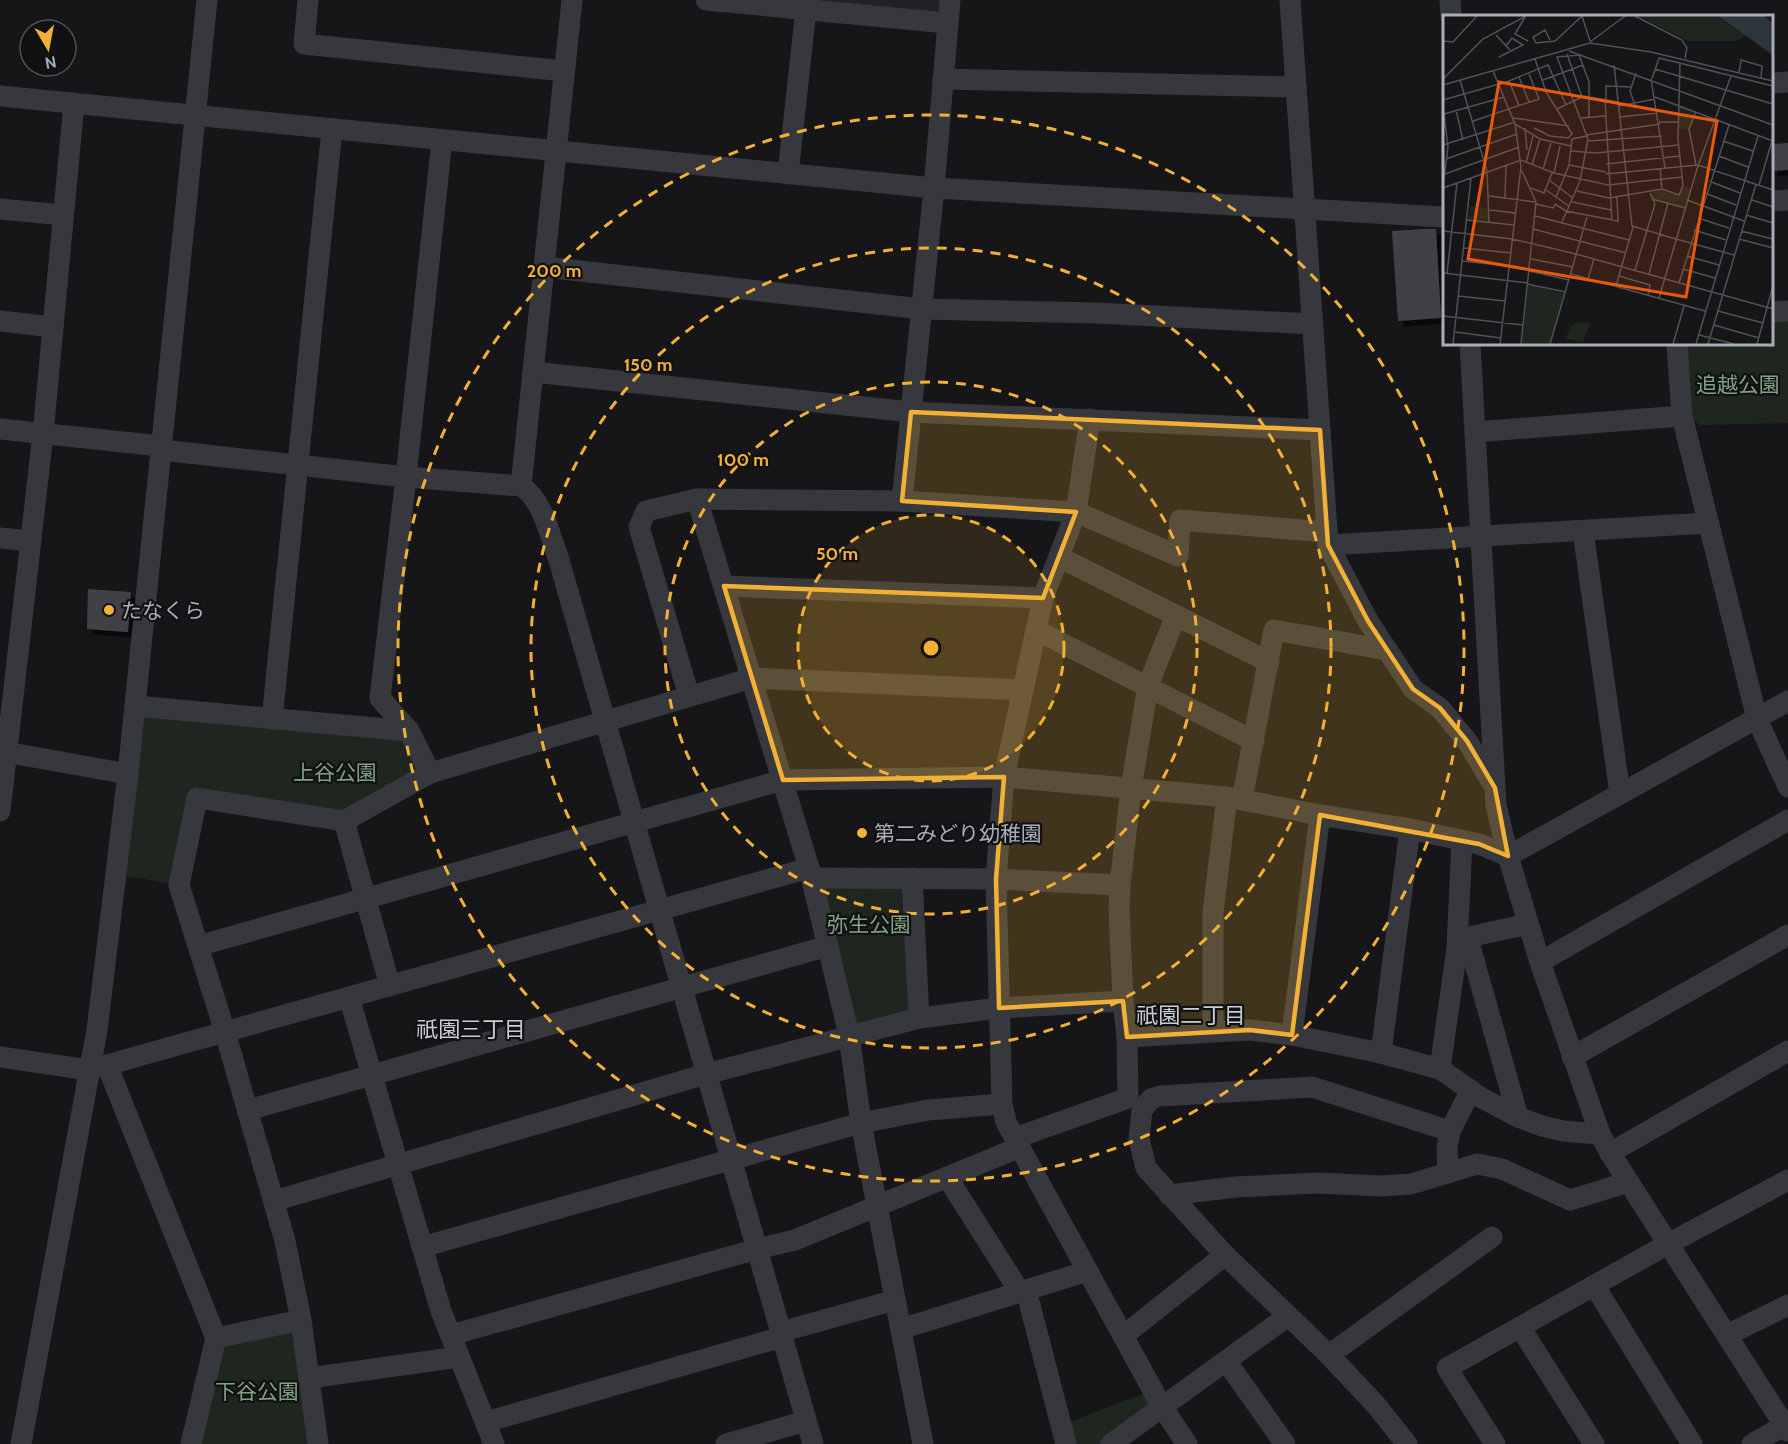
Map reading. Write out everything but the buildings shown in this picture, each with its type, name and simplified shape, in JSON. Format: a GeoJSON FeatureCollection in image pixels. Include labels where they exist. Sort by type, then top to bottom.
{"type":"FeatureCollection","features":[{"type":"Feature","properties":{"kind":"street"},"geometry":{"type":"LineString","coordinates":[[21,1444],[98,1068],[97,1029],[128,774],[207,0]]}},
{"type":"Feature","properties":{"kind":"street"},"geometry":{"type":"LineString","coordinates":[[308,0],[304,44],[564,70]]}},
{"type":"Feature","properties":{"kind":"street"},"geometry":{"type":"LineString","coordinates":[[521,486],[572,0]]}},
{"type":"Feature","properties":{"kind":"street"},"geometry":{"type":"LineString","coordinates":[[706,0],[947,23]]}},
{"type":"Feature","properties":{"kind":"street"},"geometry":{"type":"LineString","coordinates":[[902,501],[934,188],[950,0]]}},
{"type":"Feature","properties":{"kind":"street"},"geometry":{"type":"LineString","coordinates":[[1290,0],[1328,539],[1368,621],[1388,651],[1413,688],[1440,708],[1467,741],[1495,788]]}},
{"type":"Feature","properties":{"kind":"street"},"geometry":{"type":"LineString","coordinates":[[1450,0],[1451,15]]}},
{"type":"Feature","properties":{"kind":"street"},"geometry":{"type":"LineString","coordinates":[[788,174],[806,9]]}},
{"type":"Feature","properties":{"kind":"street"},"geometry":{"type":"LineString","coordinates":[[943,78],[1296,87]]}},
{"type":"Feature","properties":{"kind":"street"},"geometry":{"type":"LineString","coordinates":[[1773,83],[1788,82]]}},
{"type":"Feature","properties":{"kind":"street"},"geometry":{"type":"LineString","coordinates":[[0,96],[934,188],[1443,218]]}},
{"type":"Feature","properties":{"kind":"street"},"geometry":{"type":"LineString","coordinates":[[0,810],[10,639],[31,541],[74,103]]}},
{"type":"Feature","properties":{"kind":"street"},"geometry":{"type":"LineString","coordinates":[[273,719],[332,129]]}},
{"type":"Feature","properties":{"kind":"street"},"geometry":{"type":"LineString","coordinates":[[375,728],[406,477],[442,140]]}},
{"type":"Feature","properties":{"kind":"street"},"geometry":{"type":"LineString","coordinates":[[1773,201],[1788,200]]}},
{"type":"Feature","properties":{"kind":"street"},"geometry":{"type":"LineString","coordinates":[[0,208],[63,215]]}},
{"type":"Feature","properties":{"kind":"street"},"geometry":{"type":"LineString","coordinates":[[544,267],[922,309],[1097,313],[1313,324]]}},
{"type":"Feature","properties":{"kind":"street"},"geometry":{"type":"LineString","coordinates":[[1773,312],[1788,311]]}},
{"type":"Feature","properties":{"kind":"street"},"geometry":{"type":"LineString","coordinates":[[0,321],[53,327]]}},
{"type":"Feature","properties":{"kind":"street"},"geometry":{"type":"LineString","coordinates":[[1470,345],[1496,805],[1508,856],[1539,962],[1600,1134],[1787,1429],[1752,1444]]}},
{"type":"Feature","properties":{"kind":"street"},"geometry":{"type":"LineString","coordinates":[[1677,345],[1682,416],[1757,719],[1788,787]]}},
{"type":"Feature","properties":{"kind":"street"},"geometry":{"type":"LineString","coordinates":[[533,372],[911,411],[1320,430]]}},
{"type":"Feature","properties":{"kind":"street"},"geometry":{"type":"LineString","coordinates":[[1475,432],[1682,416]]}},
{"type":"Feature","properties":{"kind":"street"},"geometry":{"type":"LineString","coordinates":[[1090,419],[1076,512],[1043,598],[1004,777],[996,879],[1002,1104],[1006,1122],[1162,1407],[1187,1444]]}},
{"type":"Feature","properties":{"kind":"street"},"geometry":{"type":"LineString","coordinates":[[0,429],[406,477],[521,486],[531,492],[558,557],[813,1444]]}},
{"type":"Feature","properties":{"kind":"street"},"geometry":{"type":"LineString","coordinates":[[689,696],[639,527],[646,511],[697,499],[902,501],[1076,512],[1178,556],[1180,520],[1328,539],[1481,538],[1708,523]]}},
{"type":"Feature","properties":{"kind":"street"},"geometry":{"type":"LineString","coordinates":[[697,499],[783,780],[828,946],[849,1035],[861,1124],[923,1444]]}},
{"type":"Feature","properties":{"kind":"street"},"geometry":{"type":"LineString","coordinates":[[1583,531],[1620,794]]}},
{"type":"Feature","properties":{"kind":"street"},"geometry":{"type":"LineString","coordinates":[[0,538],[31,541]]}},
{"type":"Feature","properties":{"kind":"street"},"geometry":{"type":"LineString","coordinates":[[1059,557],[1269,662]]}},
{"type":"Feature","properties":{"kind":"street"},"geometry":{"type":"LineString","coordinates":[[724,586],[1043,598]]}},
{"type":"Feature","properties":{"kind":"street"},"geometry":{"type":"LineString","coordinates":[[451,1335],[795,1240],[878,1208],[1018,1143],[1128,1098],[1127,1037],[1119,909],[1120,885],[1131,788],[1148,686],[1176,615]]}},
{"type":"Feature","properties":{"kind":"street"},"geometry":{"type":"LineString","coordinates":[[1036,630],[1254,741]]}},
{"type":"Feature","properties":{"kind":"street"},"geometry":{"type":"LineString","coordinates":[[1213,1031],[1213,912],[1234,798],[1254,741],[1274,630],[1388,651]]}},
{"type":"Feature","properties":{"kind":"street"},"geometry":{"type":"LineString","coordinates":[[318,1444],[301,1320],[285,1241],[225,1032],[179,885],[196,798],[344,821],[430,773],[752,678],[1022,690]]}},
{"type":"Feature","properties":{"kind":"street"},"geometry":{"type":"LineString","coordinates":[[380,698],[409,731],[430,773]]}},
{"type":"Feature","properties":{"kind":"street"},"geometry":{"type":"LineString","coordinates":[[1508,856],[1788,701]]}},
{"type":"Feature","properties":{"kind":"street"},"geometry":{"type":"LineString","coordinates":[[135,706],[409,731]]}},
{"type":"Feature","properties":{"kind":"street"},"geometry":{"type":"LineString","coordinates":[[4,752],[128,774]]}},
{"type":"Feature","properties":{"kind":"street"},"geometry":{"type":"LineString","coordinates":[[198,946],[783,780],[1004,777],[1234,798],[1462,840],[1479,844],[1508,856]]}},
{"type":"Feature","properties":{"kind":"street"},"geometry":{"type":"LineString","coordinates":[[1292,1035],[1320,815]]}},
{"type":"Feature","properties":{"kind":"street"},"geometry":{"type":"LineString","coordinates":[[1539,962],[1788,820]]}},
{"type":"Feature","properties":{"kind":"street"},"geometry":{"type":"LineString","coordinates":[[344,821],[390,986]]}},
{"type":"Feature","properties":{"kind":"street"},"geometry":{"type":"LineString","coordinates":[[1381,1053],[1410,829]]}},
{"type":"Feature","properties":{"kind":"street"},"geometry":{"type":"LineString","coordinates":[[1440,1068],[1463,943],[1462,840]]}},
{"type":"Feature","properties":{"kind":"street"},"geometry":{"type":"LineString","coordinates":[[0,1057],[98,1068],[659,910],[810,873],[1120,885]]}},
{"type":"Feature","properties":{"kind":"street"},"geometry":{"type":"LineString","coordinates":[[912,878],[919,1018]]}},
{"type":"Feature","properties":{"kind":"street"},"geometry":{"type":"LineString","coordinates":[[1463,943],[1473,936],[1528,924]]}},
{"type":"Feature","properties":{"kind":"street"},"geometry":{"type":"LineString","coordinates":[[1572,1057],[1788,935]]}},
{"type":"Feature","properties":{"kind":"street"},"geometry":{"type":"LineString","coordinates":[[1463,943],[1518,1117]]}},
{"type":"Feature","properties":{"kind":"street"},"geometry":{"type":"LineString","coordinates":[[248,1110],[828,946]]}},
{"type":"Feature","properties":{"kind":"street"},"geometry":{"type":"LineString","coordinates":[[349,997],[441,1311],[494,1444]]}},
{"type":"Feature","properties":{"kind":"street"},"geometry":{"type":"LineString","coordinates":[[274,1201],[706,1074],[919,1018],[999,1008],[1123,1001]]}},
{"type":"Feature","properties":{"kind":"street"},"geometry":{"type":"LineString","coordinates":[[1127,1037],[1250,1029],[1381,1053],[1440,1068],[1471,1090],[1518,1117],[1542,1126],[1563,1131],[1600,1134]]}},
{"type":"Feature","properties":{"kind":"street"},"geometry":{"type":"LineString","coordinates":[[1610,1153],[1788,1051]]}},
{"type":"Feature","properties":{"kind":"street"},"geometry":{"type":"LineString","coordinates":[[98,1068],[216,1338],[191,1444]]}},
{"type":"Feature","properties":{"kind":"street"},"geometry":{"type":"LineString","coordinates":[[1407,1444],[1376,1404],[1329,1355],[1225,1255],[1146,1168],[1139,1139],[1142,1110],[1150,1100],[1160,1096],[1312,1087],[1450,1131]]}},
{"type":"Feature","properties":{"kind":"street"},"geometry":{"type":"LineString","coordinates":[[1448,1173],[1447,1146],[1450,1131],[1471,1090]]}},
{"type":"Feature","properties":{"kind":"street"},"geometry":{"type":"LineString","coordinates":[[422,1247],[861,1124],[928,1110],[1002,1104]]}},
{"type":"Feature","properties":{"kind":"street"},"geometry":{"type":"LineString","coordinates":[[1169,1196],[1236,1187],[1319,1183],[1380,1186],[1411,1184],[1477,1164],[1502,1169],[1570,1200],[1629,1182]]}},
{"type":"Feature","properties":{"kind":"street"},"geometry":{"type":"LineString","coordinates":[[947,1177],[1023,1291],[1066,1444]]}},
{"type":"Feature","properties":{"kind":"street"},"geometry":{"type":"LineString","coordinates":[[1495,1444],[1447,1368],[1668,1244],[1788,1180]]}},
{"type":"Feature","properties":{"kind":"street"},"geometry":{"type":"LineString","coordinates":[[1329,1355],[1492,1237]]}},
{"type":"Feature","properties":{"kind":"street"},"geometry":{"type":"LineString","coordinates":[[1123,1336],[1225,1255]]}},
{"type":"Feature","properties":{"kind":"street"},"geometry":{"type":"LineString","coordinates":[[901,1329],[1088,1271]]}},
{"type":"Feature","properties":{"kind":"street"},"geometry":{"type":"LineString","coordinates":[[1594,1285],[1692,1444]]}},
{"type":"Feature","properties":{"kind":"street"},"geometry":{"type":"LineString","coordinates":[[486,1422],[895,1300]]}},
{"type":"Feature","properties":{"kind":"street"},"geometry":{"type":"LineString","coordinates":[[1726,1335],[1788,1305]]}},
{"type":"Feature","properties":{"kind":"street"},"geometry":{"type":"LineString","coordinates":[[1112,1444],[1288,1316]]}},
{"type":"Feature","properties":{"kind":"street"},"geometry":{"type":"LineString","coordinates":[[216,1338],[301,1320]]}},
{"type":"Feature","properties":{"kind":"street"},"geometry":{"type":"LineString","coordinates":[[1520,1327],[1594,1444]]}},
{"type":"Feature","properties":{"kind":"street"},"geometry":{"type":"LineString","coordinates":[[309,1378],[459,1357]]}},
{"type":"Feature","properties":{"kind":"street"},"geometry":{"type":"LineString","coordinates":[[1226,1361],[1285,1444]]}},
{"type":"Feature","properties":{"kind":"street"},"geometry":{"type":"LineString","coordinates":[[726,1444],[806,1421]]}},
{"type":"Feature","properties":{"kind":"highlighted area"},"geometry":{"type":"Polygon","coordinates":[[[911,412],[1320,430],[1328,545],[1368,621],[1413,689],[1440,708],[1467,741],[1495,788],[1508,856],[1479,844],[1320,815],[1292,1035],[1250,1030],[1127,1037],[1123,1001],[999,1008],[996,879],[1004,777],[783,780],[724,586],[1043,598],[1076,512],[902,501],[911,412]]]}},
{"type":"Feature","properties":{"kind":"shaded area"},"geometry":{"type":"Polygon","coordinates":[[[797,0],[940,0],[938,12],[797,0]]]}},
{"type":"Feature","properties":{"kind":"green space","name":"追越公園"},"geometry":{"type":"Polygon","coordinates":[[[1788,320],[1788,423],[1699,425],[1690,416],[1685,345],[1773,345],[1773,321],[1788,320]]]}},
{"type":"Feature","properties":{"kind":"green space","name":"上谷公園"},"geometry":{"type":"Polygon","coordinates":[[[135,706],[409,731],[430,773],[344,821],[197,798],[179,885],[116,874],[135,706]]]}},
{"type":"Feature","properties":{"kind":"green space","name":"弥生公園"},"geometry":{"type":"Polygon","coordinates":[[[812,878],[912,878],[919,1018],[849,1035],[812,878]]]}},
{"type":"Feature","properties":{"kind":"green space","name":"下谷公園"},"geometry":{"type":"Polygon","coordinates":[[[301,1320],[318,1444],[191,1444],[216,1338],[301,1320]]]}},
{"type":"Feature","properties":{"kind":"green space"},"geometry":{"type":"Polygon","coordinates":[[[1153,1390],[1162,1407],[1110,1444],[1066,1444],[1061,1425],[1153,1390]]]}},
{"type":"Feature","properties":{"kind":"place","name":"たなくら"},"geometry":{"type":"Point","coordinates":[109,610]}},
{"type":"Feature","properties":{"kind":"place","name":"第二みどり幼稚園"},"geometry":{"type":"Point","coordinates":[862,833]}},
{"type":"Feature","properties":{"kind":"district","name":"祇園二丁目"},"geometry":{"type":"Point","coordinates":[1191,1015]}},
{"type":"Feature","properties":{"kind":"district","name":"祇園三丁目"},"geometry":{"type":"Point","coordinates":[471,1029]}}]}
